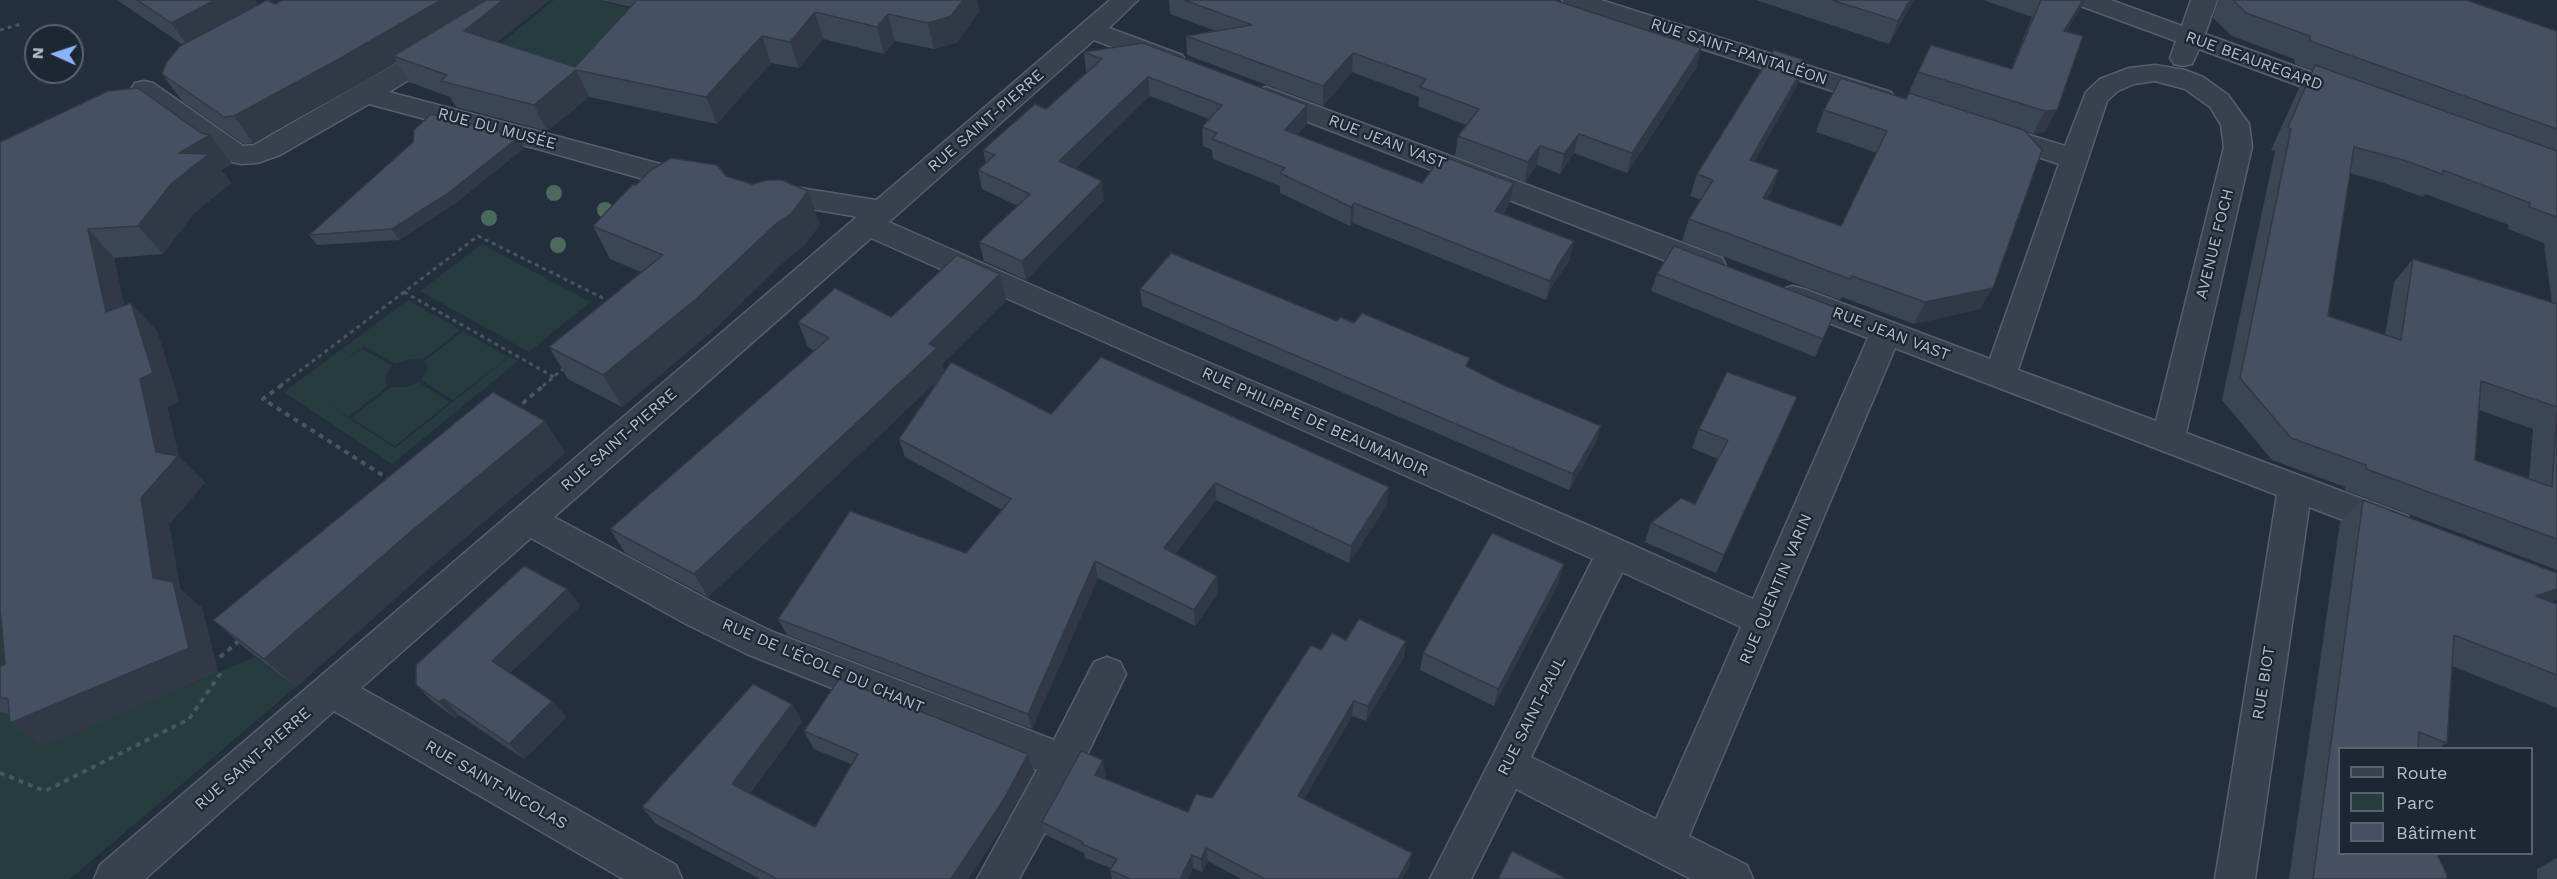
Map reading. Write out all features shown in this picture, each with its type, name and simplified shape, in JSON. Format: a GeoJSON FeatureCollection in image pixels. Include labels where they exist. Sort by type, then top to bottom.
{"type":"FeatureCollection","features":[{"type":"Feature","properties":{"kind":"street","name":"RUE SAINT-PIERRE"},"geometry":{"type":"LineString","coordinates":[[114,879],[1125,0]]}},
{"type":"Feature","properties":{"kind":"street","name":"RUE SAINT-PANTALÉON"},"geometry":{"type":"LineString","coordinates":[[1575,0],[1906,105]]}},
{"type":"Feature","properties":{"kind":"street","name":"RUE BEAUREGARD"},"geometry":{"type":"LineString","coordinates":[[2086,0],[2369,102]]}},
{"type":"Feature","properties":{"kind":"street"},"geometry":{"type":"LineString","coordinates":[[2176,76],[2204,0]]}},
{"type":"Feature","properties":{"kind":"street"},"geometry":{"type":"LineString","coordinates":[[1091,30],[1197,70]]}},
{"type":"Feature","properties":{"kind":"street"},"geometry":{"type":"LineString","coordinates":[[171,75],[135,94],[234,153],[248,155],[270,149],[464,35]]}},
{"type":"Feature","properties":{"kind":"street","name":"AVENUE FOCH"},"geometry":{"type":"LineString","coordinates":[[2000,376],[2095,98],[2119,79],[2155,73],[2176,76],[2193,83],[2219,101],[2235,124],[2238,147],[2168,439]]}},
{"type":"Feature","properties":{"kind":"street","name":"RUE JEAN VAST"},"geometry":{"type":"LineString","coordinates":[[1242,87],[2418,534]]}},
{"type":"Feature","properties":{"kind":"street","name":"RUE DU MUSÉE"},"geometry":{"type":"LineString","coordinates":[[366,94],[668,176],[733,187],[875,217]]}},
{"type":"Feature","properties":{"kind":"street"},"geometry":{"type":"LineString","coordinates":[[1973,127],[2074,159]]}},
{"type":"Feature","properties":{"kind":"street","name":"RUE PHILIPPE DE BEAUMANOIR"},"geometry":{"type":"LineString","coordinates":[[875,217],[1124,339],[1762,620]]}},
{"type":"Feature","properties":{"kind":"street","name":"RUE QUENTIN VARIN"},"geometry":{"type":"LineString","coordinates":[[1665,845],[1887,332]]}},
{"type":"Feature","properties":{"kind":"street","name":"RUE BIOT"},"geometry":{"type":"LineString","coordinates":[[2235,879],[2295,488]]}},
{"type":"Feature","properties":{"kind":"street","name":"RUE DE L'ÉCOLE DU CHANT"},"geometry":{"type":"LineString","coordinates":[[528,520],[699,613],[760,643],[1063,762]]}},
{"type":"Feature","properties":{"kind":"street","name":"RUE SAINT-PAUL"},"geometry":{"type":"LineString","coordinates":[[1450,879],[1614,553]]}},
{"type":"Feature","properties":{"kind":"street"},"geometry":{"type":"LineString","coordinates":[[997,879],[1063,762],[1107,674]]}},
{"type":"Feature","properties":{"kind":"street","name":"RUE SAINT-NICOLAS"},"geometry":{"type":"LineString","coordinates":[[331,690],[662,879]]}},
{"type":"Feature","properties":{"kind":"street"},"geometry":{"type":"LineString","coordinates":[[1507,765],[1733,879]]}},
{"type":"Feature","properties":{"kind":"path"},"geometry":{"type":"LineString","coordinates":[[0,30],[21,24]]}},
{"type":"Feature","properties":{"kind":"path"},"geometry":{"type":"LineString","coordinates":[[393,482],[263,399],[478,236],[621,307]]}},
{"type":"Feature","properties":{"kind":"path"},"geometry":{"type":"LineString","coordinates":[[404,292],[554,377]]}},
{"type":"Feature","properties":{"kind":"path"},"geometry":{"type":"LineString","coordinates":[[510,414],[571,362]]}},
{"type":"Feature","properties":{"kind":"path"},"geometry":{"type":"LineString","coordinates":[[220,657],[246,635]]}},
{"type":"Feature","properties":{"kind":"path"},"geometry":{"type":"LineString","coordinates":[[0,773],[45,790],[189,719],[223,670]]}},
{"type":"Feature","properties":{"kind":"green space"},"geometry":{"type":"Polygon","coordinates":[[[554,0],[599,0],[655,16],[586,90],[485,56],[554,0]]]}},
{"type":"Feature","properties":{"kind":"green space"},"geometry":{"type":"Polygon","coordinates":[[[482,244],[590,302],[529,352],[420,291],[482,244]]]}},
{"type":"Feature","properties":{"kind":"green space"},"geometry":{"type":"Polygon","coordinates":[[[408,300],[461,330],[422,360],[408,359],[395,364],[364,346],[342,362],[362,349],[393,366],[386,374],[385,380],[388,386],[348,417],[319,399],[395,448],[509,357],[518,361],[392,464],[284,392],[408,300]]]}},
{"type":"Feature","properties":{"kind":"green space"},"geometry":{"type":"Polygon","coordinates":[[[463,331],[508,357],[453,400],[421,380],[427,371],[424,361],[463,331]]]}},
{"type":"Feature","properties":{"kind":"green space"},"geometry":{"type":"Polygon","coordinates":[[[418,382],[450,402],[395,446],[351,418],[391,387],[408,387],[418,382]]]}},
{"type":"Feature","properties":{"kind":"green space"},"geometry":{"type":"Polygon","coordinates":[[[0,389],[46,746],[88,728],[88,724],[108,719],[141,705],[141,701],[170,693],[255,657],[296,687],[70,879],[0,879],[0,389]]]}},
{"type":"Feature","properties":{"kind":"building"},"geometry":{"type":"Polygon","coordinates":[[[137,0],[215,0],[171,23],[137,0]]]}},
{"type":"Feature","properties":{"kind":"building"},"geometry":{"type":"Polygon","coordinates":[[[267,0],[275,4],[283,0],[441,0],[234,116],[224,117],[162,74],[166,63],[180,46],[267,0]]]}},
{"type":"Feature","properties":{"kind":"building"},"geometry":{"type":"Polygon","coordinates":[[[486,0],[503,0],[464,31],[575,67],[637,0],[963,0],[951,16],[928,23],[888,14],[877,27],[815,12],[790,42],[762,36],[706,97],[576,70],[534,105],[441,81],[447,75],[393,56],[486,0]]]}},
{"type":"Feature","properties":{"kind":"building"},"geometry":{"type":"Polygon","coordinates":[[[1184,0],[1554,0],[1701,48],[1632,153],[1579,134],[1564,154],[1540,146],[1528,162],[1458,136],[1479,109],[1420,87],[1426,79],[1353,53],[1323,86],[1186,36],[1252,25],[1184,0]]]}},
{"type":"Feature","properties":{"kind":"building"},"geometry":{"type":"Polygon","coordinates":[[[1832,0],[1910,0],[1898,21],[1832,0]]]}},
{"type":"Feature","properties":{"kind":"building"},"geometry":{"type":"Polygon","coordinates":[[[2041,0],[2083,0],[2064,31],[2083,36],[2057,110],[2045,111],[1918,72],[1931,45],[2012,69],[2041,0]]]}},
{"type":"Feature","properties":{"kind":"building"},"geometry":{"type":"Polygon","coordinates":[[[2233,0],[2466,0],[2557,31],[2557,129],[2310,41],[2310,36],[2246,13],[2233,0]]]}},
{"type":"Feature","properties":{"kind":"building"},"geometry":{"type":"Polygon","coordinates":[[[1143,43],[1307,105],[1285,130],[1422,183],[1442,156],[1514,183],[1495,211],[1574,241],[1550,281],[1354,203],[1351,207],[1280,173],[1285,168],[1212,139],[1217,133],[1202,127],[1222,105],[1148,77],[1059,161],[1102,181],[1029,255],[1022,261],[979,242],[1030,194],[978,170],[995,155],[983,150],[1035,104],[1046,109],[1102,59],[1084,52],[1143,43]]]}},
{"type":"Feature","properties":{"kind":"building"},"geometry":{"type":"Polygon","coordinates":[[[1774,50],[1807,61],[1750,160],[1779,170],[1763,198],[1841,226],[1887,131],[1824,110],[1841,78],[1906,99],[1909,93],[2024,130],[2042,150],[1993,288],[1925,302],[1852,276],[1850,279],[1689,219],[1713,180],[1697,174],[1774,50]]]}},
{"type":"Feature","properties":{"kind":"building"},"geometry":{"type":"Polygon","coordinates":[[[2315,65],[2557,151],[2557,217],[2529,207],[2530,203],[2443,170],[2442,174],[2403,160],[2354,147],[2328,316],[2401,340],[2413,259],[2557,304],[2557,407],[2481,381],[2475,460],[2552,487],[2557,411],[2557,539],[2366,469],[2366,465],[2291,438],[2240,378],[2291,129],[2288,127],[2315,65]]]}},
{"type":"Feature","properties":{"kind":"building"},"geometry":{"type":"Polygon","coordinates":[[[138,88],[201,133],[210,135],[179,153],[209,154],[171,184],[138,226],[88,229],[106,312],[131,303],[153,373],[140,379],[156,452],[178,456],[141,498],[153,578],[173,582],[189,648],[10,723],[8,699],[0,697],[0,666],[5,664],[0,608],[0,142],[108,91],[138,88]]]}},
{"type":"Feature","properties":{"kind":"building"},"geometry":{"type":"Polygon","coordinates":[[[431,114],[519,137],[447,194],[392,229],[309,235],[413,142],[414,130],[431,114]]]}},
{"type":"Feature","properties":{"kind":"building"},"geometry":{"type":"Polygon","coordinates":[[[671,158],[717,165],[726,176],[752,184],[768,180],[782,180],[808,191],[792,213],[777,223],[696,299],[603,375],[549,347],[663,255],[593,226],[632,185],[636,185],[651,170],[671,158]]]}},
{"type":"Feature","properties":{"kind":"building"},"geometry":{"type":"Polygon","coordinates":[[[1674,246],[1837,308],[1823,339],[1657,274],[1674,246]]]}},
{"type":"Feature","properties":{"kind":"building"},"geometry":{"type":"Polygon","coordinates":[[[1171,253],[1337,321],[1340,317],[1354,323],[1362,313],[1470,358],[1466,366],[1501,384],[1601,426],[1573,474],[1140,289],[1171,253]]]}},
{"type":"Feature","properties":{"kind":"building"},"geometry":{"type":"Polygon","coordinates":[[[957,255],[1000,274],[929,344],[937,348],[694,574],[610,529],[829,338],[798,322],[835,288],[891,317],[957,255]]]}},
{"type":"Feature","properties":{"kind":"building"},"geometry":{"type":"Polygon","coordinates":[[[1101,357],[1389,487],[1351,546],[1215,483],[1164,548],[1217,576],[1194,610],[1095,561],[1028,714],[778,619],[850,511],[966,553],[1011,499],[899,439],[951,362],[1051,414],[1101,357]]]}},
{"type":"Feature","properties":{"kind":"building"},"geometry":{"type":"Polygon","coordinates":[[[1727,372],[1797,397],[1724,555],[1651,523],[1681,498],[1695,504],[1728,440],[1699,429],[1727,372]]]}},
{"type":"Feature","properties":{"kind":"building"},"geometry":{"type":"Polygon","coordinates":[[[493,392],[545,421],[409,533],[264,659],[213,620],[493,392]]]}},
{"type":"Feature","properties":{"kind":"building"},"geometry":{"type":"Polygon","coordinates":[[[2363,500],[2557,573],[2557,589],[2536,596],[2557,604],[2557,675],[2454,635],[2447,743],[2419,732],[2418,747],[2338,747],[2338,855],[2437,855],[2447,879],[2313,879],[2363,500]]]}},
{"type":"Feature","properties":{"kind":"building"},"geometry":{"type":"Polygon","coordinates":[[[1492,533],[1564,564],[1498,689],[1423,653],[1492,533]]]}},
{"type":"Feature","properties":{"kind":"building"},"geometry":{"type":"Polygon","coordinates":[[[524,566],[567,589],[492,661],[552,701],[509,744],[444,699],[439,702],[416,685],[416,665],[524,566]]]}},
{"type":"Feature","properties":{"kind":"building"},"geometry":{"type":"Polygon","coordinates":[[[1359,619],[1406,641],[1368,706],[1354,701],[1298,796],[1412,853],[1398,879],[1265,879],[1206,848],[1201,859],[1192,855],[1180,879],[1130,879],[1110,870],[1117,859],[1082,844],[1083,842],[1042,822],[1081,751],[1103,760],[1095,775],[1188,812],[1196,794],[1212,798],[1311,645],[1321,650],[1332,633],[1346,640],[1359,619]]]}},
{"type":"Feature","properties":{"kind":"building"},"geometry":{"type":"Polygon","coordinates":[[[839,679],[1028,754],[1004,799],[951,879],[777,879],[642,807],[753,684],[792,704],[732,784],[815,827],[858,754],[804,731],[839,679]]]}},
{"type":"Feature","properties":{"kind":"building"},"geometry":{"type":"Polygon","coordinates":[[[1512,851],[1567,879],[1498,879],[1512,851]]]}}]}
